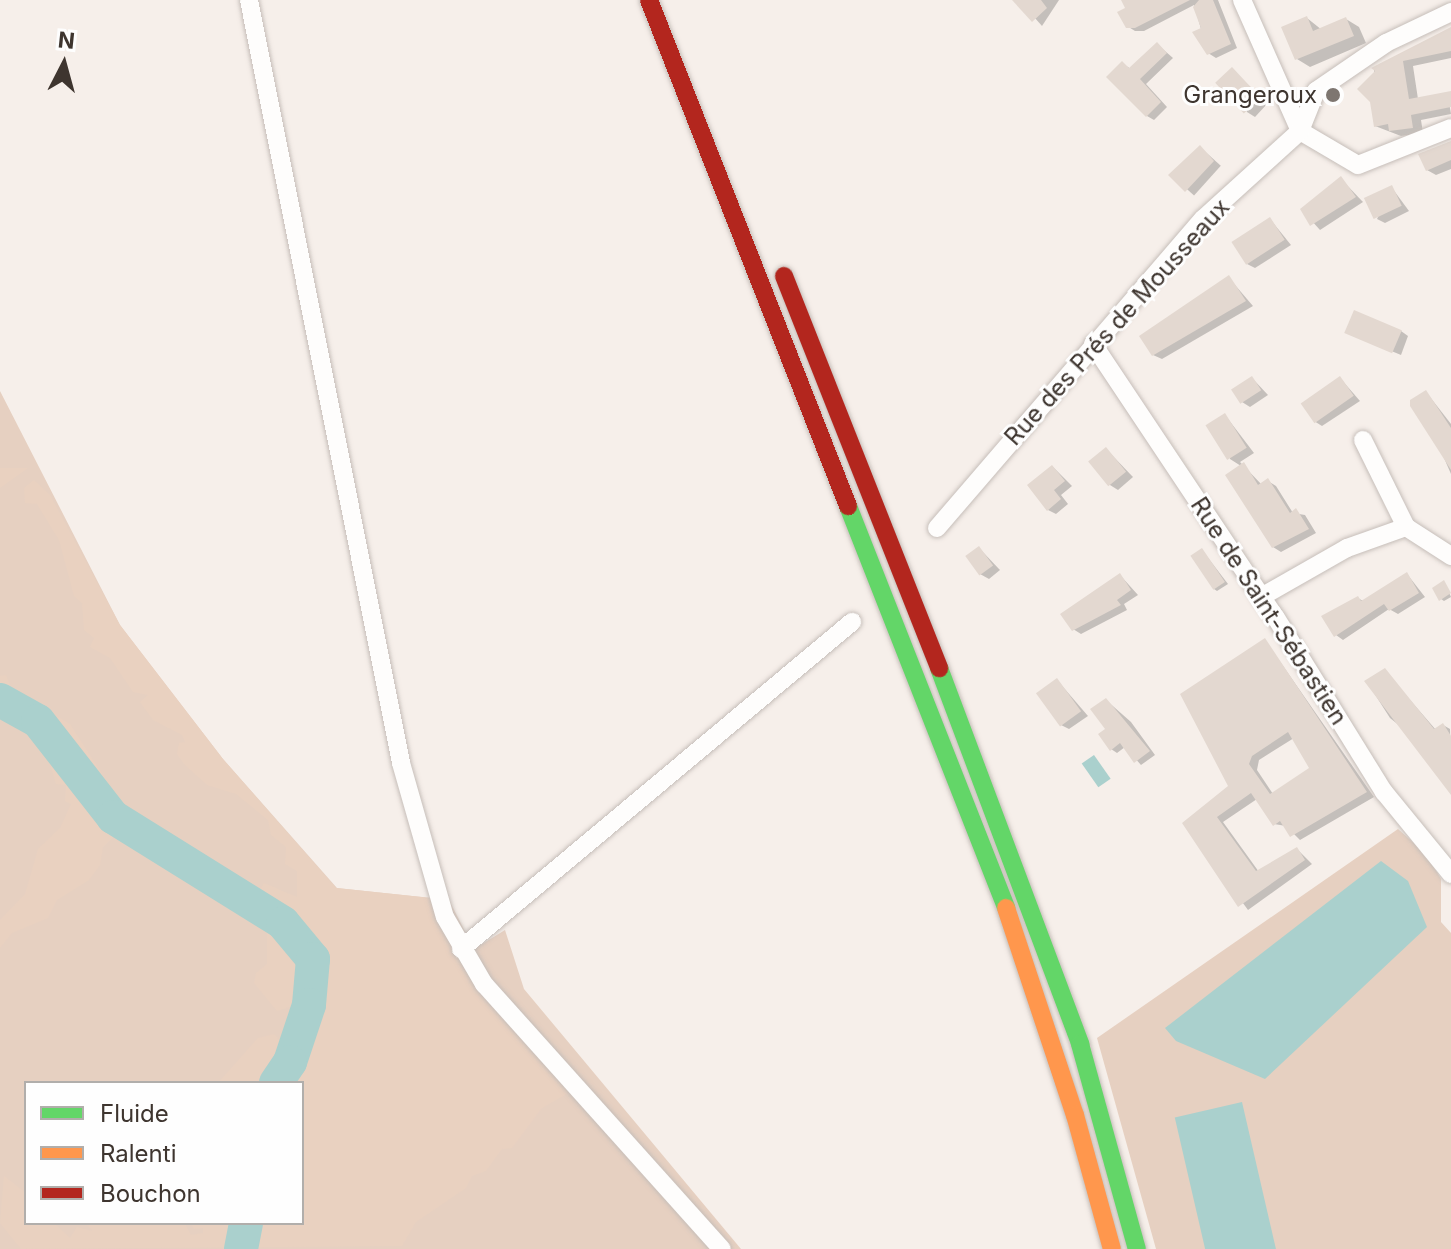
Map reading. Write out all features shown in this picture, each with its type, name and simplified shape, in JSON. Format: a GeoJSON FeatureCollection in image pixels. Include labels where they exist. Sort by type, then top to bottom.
{"type":"FeatureCollection","features":[{"type":"Feature","properties":{"kind":"highway"},"geometry":{"type":"LineString","coordinates":[[649,0],[1001,895],[1066,1087],[1112,1249]]}},
{"type":"Feature","properties":{"kind":"highway"},"geometry":{"type":"LineString","coordinates":[[774,250],[994,808],[1080,1044],[1137,1249]]}},
{"type":"Feature","properties":{"kind":"street"},"geometry":{"type":"LineString","coordinates":[[249,0],[401,763],[422,849],[461,949],[500,1003],[722,1249]]}},
{"type":"Feature","properties":{"kind":"street"},"geometry":{"type":"LineString","coordinates":[[1242,0],[1300,131],[1358,165],[1451,128]]}},
{"type":"Feature","properties":{"kind":"street","name":"Rue des Prés de Mousseaux"},"geometry":{"type":"LineString","coordinates":[[937,528],[1203,219],[1300,131],[1316,91],[1386,43],[1451,12]]}},
{"type":"Feature","properties":{"kind":"street","name":"Rue de Saint-Sébastien"},"geometry":{"type":"LineString","coordinates":[[1093,344],[1261,597],[1384,792],[1451,874]]}},
{"type":"Feature","properties":{"kind":"street"},"geometry":{"type":"LineString","coordinates":[[1363,440],[1406,527],[1451,556]]}},
{"type":"Feature","properties":{"kind":"street"},"geometry":{"type":"LineString","coordinates":[[1261,597],[1347,548],[1406,527]]}},
{"type":"Feature","properties":{"kind":"street"},"geometry":{"type":"LineString","coordinates":[[461,949],[852,622]]}},
{"type":"Feature","properties":{"kind":"shaded area"},"geometry":{"type":"Polygon","coordinates":[[[0,391],[120,625],[223,759],[337,888],[449,900],[474,949],[505,930],[524,989],[741,1249],[0,1249],[0,391]]]}},
{"type":"Feature","properties":{"kind":"shaded area"},"geometry":{"type":"Polygon","coordinates":[[[0,468],[28,468],[0,488],[0,468]]]}},
{"type":"Feature","properties":{"kind":"shaded area"},"geometry":{"type":"Polygon","coordinates":[[[34,480],[50,495],[120,625],[223,759],[336,888],[432,898],[572,1091],[542,1108],[512,1148],[502,1149],[486,1171],[472,1176],[466,1188],[416,1222],[402,1246],[21,1249],[0,1223],[4,1176],[24,1191],[24,1225],[56,1225],[70,1238],[77,1227],[92,1231],[88,1225],[186,1225],[191,1235],[203,1233],[203,1228],[194,1229],[192,1225],[304,1225],[304,1081],[220,1081],[258,1038],[274,1034],[286,1047],[292,1034],[285,1027],[296,1005],[277,1011],[254,983],[256,973],[267,964],[267,931],[115,835],[103,847],[100,865],[89,880],[57,900],[48,918],[12,933],[0,948],[0,920],[25,894],[38,849],[60,828],[71,804],[65,801],[66,785],[56,784],[46,751],[22,726],[14,726],[0,713],[0,676],[6,675],[16,699],[30,700],[70,724],[118,799],[155,829],[257,895],[264,883],[297,897],[297,871],[285,864],[286,847],[271,835],[268,820],[236,794],[207,785],[184,764],[177,754],[179,743],[185,742],[182,735],[153,720],[140,702],[148,695],[133,692],[110,658],[90,647],[94,638],[84,630],[82,603],[74,596],[59,540],[37,504],[25,503],[24,488],[34,480]]]}},
{"type":"Feature","properties":{"kind":"shaded area"},"geometry":{"type":"Polygon","coordinates":[[[1398,829],[1426,854],[1441,879],[1441,922],[1451,933],[1451,1249],[1156,1249],[1097,1038],[1398,829]]]}},
{"type":"Feature","properties":{"kind":"water"},"geometry":{"type":"Polygon","coordinates":[[[1094,755],[1111,779],[1098,787],[1082,764],[1094,755]]]}},
{"type":"Feature","properties":{"kind":"water"},"geometry":{"type":"Polygon","coordinates":[[[1381,861],[1408,881],[1427,927],[1265,1079],[1176,1041],[1165,1028],[1381,861]]]}},
{"type":"Feature","properties":{"kind":"water"},"geometry":{"type":"Polygon","coordinates":[[[1242,1102],[1276,1249],[1205,1249],[1175,1118],[1242,1102]]]}},
{"type":"Feature","properties":{"kind":"building"},"geometry":{"type":"Polygon","coordinates":[[[1012,0],[1041,0],[1047,8],[1032,22],[1012,0]]]}},
{"type":"Feature","properties":{"kind":"building"},"geometry":{"type":"Polygon","coordinates":[[[1121,0],[1190,0],[1135,28],[1126,28],[1117,12],[1125,8],[1121,0]]]}},
{"type":"Feature","properties":{"kind":"building"},"geometry":{"type":"Polygon","coordinates":[[[1199,0],[1213,0],[1231,44],[1207,55],[1192,32],[1201,28],[1193,7],[1199,0]]]}},
{"type":"Feature","properties":{"kind":"building"},"geometry":{"type":"Polygon","coordinates":[[[1307,16],[1313,31],[1346,17],[1354,36],[1295,60],[1281,27],[1307,16]]]}},
{"type":"Feature","properties":{"kind":"building"},"geometry":{"type":"Polygon","coordinates":[[[1451,27],[1451,51],[1403,61],[1409,99],[1451,91],[1451,107],[1411,115],[1413,128],[1389,131],[1388,124],[1374,127],[1370,102],[1357,89],[1375,71],[1371,68],[1451,27]]]}},
{"type":"Feature","properties":{"kind":"building"},"geometry":{"type":"Polygon","coordinates":[[[1157,42],[1167,53],[1140,79],[1161,102],[1146,117],[1106,77],[1122,61],[1129,68],[1157,42]]]}},
{"type":"Feature","properties":{"kind":"building"},"geometry":{"type":"Polygon","coordinates":[[[1232,67],[1261,98],[1244,113],[1215,83],[1232,67]]]}},
{"type":"Feature","properties":{"kind":"building"},"geometry":{"type":"Polygon","coordinates":[[[1451,141],[1451,160],[1426,171],[1418,154],[1451,141]]]}},
{"type":"Feature","properties":{"kind":"building"},"geometry":{"type":"Polygon","coordinates":[[[1200,145],[1214,161],[1185,192],[1168,175],[1200,145]]]}},
{"type":"Feature","properties":{"kind":"building"},"geometry":{"type":"Polygon","coordinates":[[[1341,176],[1356,197],[1310,226],[1300,209],[1341,176]]]}},
{"type":"Feature","properties":{"kind":"building"},"geometry":{"type":"Polygon","coordinates":[[[1392,185],[1402,206],[1374,219],[1364,198],[1392,185]]]}},
{"type":"Feature","properties":{"kind":"building"},"geometry":{"type":"Polygon","coordinates":[[[1270,217],[1285,240],[1246,265],[1231,242],[1270,217]]]}},
{"type":"Feature","properties":{"kind":"building"},"geometry":{"type":"Polygon","coordinates":[[[1229,275],[1246,301],[1152,356],[1139,336],[1229,275]]]}},
{"type":"Feature","properties":{"kind":"building"},"geometry":{"type":"Polygon","coordinates":[[[1354,310],[1402,330],[1392,353],[1344,333],[1354,310]]]}},
{"type":"Feature","properties":{"kind":"building"},"geometry":{"type":"Polygon","coordinates":[[[1252,376],[1261,390],[1240,404],[1231,390],[1252,376]]]}},
{"type":"Feature","properties":{"kind":"building"},"geometry":{"type":"Polygon","coordinates":[[[1340,376],[1354,396],[1314,423],[1301,404],[1340,376]]]}},
{"type":"Feature","properties":{"kind":"building"},"geometry":{"type":"Polygon","coordinates":[[[1426,390],[1451,428],[1451,470],[1410,406],[1410,400],[1426,390]]]}},
{"type":"Feature","properties":{"kind":"building"},"geometry":{"type":"Polygon","coordinates":[[[1225,413],[1247,448],[1227,460],[1205,425],[1225,413]]]}},
{"type":"Feature","properties":{"kind":"building"},"geometry":{"type":"Polygon","coordinates":[[[1106,447],[1126,472],[1108,486],[1088,461],[1106,447]]]}},
{"type":"Feature","properties":{"kind":"building"},"geometry":{"type":"Polygon","coordinates":[[[1244,462],[1258,485],[1268,478],[1290,513],[1296,508],[1309,529],[1272,548],[1225,475],[1244,462]]]}},
{"type":"Feature","properties":{"kind":"building"},"geometry":{"type":"Polygon","coordinates":[[[1052,465],[1065,481],[1054,490],[1061,499],[1047,511],[1027,485],[1052,465]]]}},
{"type":"Feature","properties":{"kind":"building"},"geometry":{"type":"Polygon","coordinates":[[[979,546],[993,565],[979,575],[965,556],[979,546]]]}},
{"type":"Feature","properties":{"kind":"building"},"geometry":{"type":"Polygon","coordinates":[[[1202,548],[1225,582],[1213,590],[1190,556],[1202,548]]]}},
{"type":"Feature","properties":{"kind":"building"},"geometry":{"type":"Polygon","coordinates":[[[1407,572],[1419,593],[1389,611],[1384,604],[1334,637],[1321,616],[1358,596],[1361,601],[1407,572]]]}},
{"type":"Feature","properties":{"kind":"building"},"geometry":{"type":"Polygon","coordinates":[[[1120,573],[1131,590],[1117,600],[1121,605],[1072,631],[1060,614],[1120,573]]]}},
{"type":"Feature","properties":{"kind":"building"},"geometry":{"type":"Polygon","coordinates":[[[1444,580],[1451,593],[1439,601],[1432,588],[1444,580]]]}},
{"type":"Feature","properties":{"kind":"building"},"geometry":{"type":"Polygon","coordinates":[[[1265,638],[1367,792],[1290,837],[1280,821],[1273,826],[1251,793],[1217,817],[1256,871],[1297,847],[1305,860],[1238,907],[1182,823],[1228,786],[1180,694],[1265,638]],[[1288,732],[1252,756],[1249,764],[1270,794],[1309,768],[1288,732]]]}},
{"type":"Feature","properties":{"kind":"building"},"geometry":{"type":"Polygon","coordinates":[[[1385,668],[1434,729],[1443,723],[1451,736],[1451,795],[1364,681],[1385,668]]]}},
{"type":"Feature","properties":{"kind":"building"},"geometry":{"type":"Polygon","coordinates":[[[1057,678],[1081,711],[1060,726],[1036,693],[1057,678]]]}},
{"type":"Feature","properties":{"kind":"building"},"geometry":{"type":"Polygon","coordinates":[[[1106,698],[1150,751],[1134,763],[1120,743],[1110,751],[1098,734],[1105,729],[1090,709],[1106,698]]]}},
{"type":"Feature","properties":{"kind":"waterway"},"geometry":{"type":"LineString","coordinates":[[0,700],[38,721],[113,817],[283,923],[313,959],[309,1005],[290,1062],[277,1081]]}},
{"type":"Feature","properties":{"kind":"waterway"},"geometry":{"type":"LineString","coordinates":[[241,1249],[246,1225]]}},
{"type":"Feature","properties":{"kind":"traffic: fast"},"geometry":{"type":"LineString","coordinates":[[848,506],[1006,908]]}},
{"type":"Feature","properties":{"kind":"traffic: fast"},"geometry":{"type":"LineString","coordinates":[[939,668],[1080,1044],[1137,1249]]}},
{"type":"Feature","properties":{"kind":"traffic: slow"},"geometry":{"type":"LineString","coordinates":[[1006,908],[1075,1115],[1112,1249]]}},
{"type":"Feature","properties":{"kind":"traffic: jam"},"geometry":{"type":"LineString","coordinates":[[649,0],[848,506]]}},
{"type":"Feature","properties":{"kind":"traffic: jam"},"geometry":{"type":"LineString","coordinates":[[784,276],[939,668]]}},
{"type":"Feature","properties":{"kind":"place","name":"Grangeroux"},"geometry":{"type":"Point","coordinates":[1333,95]}}]}
